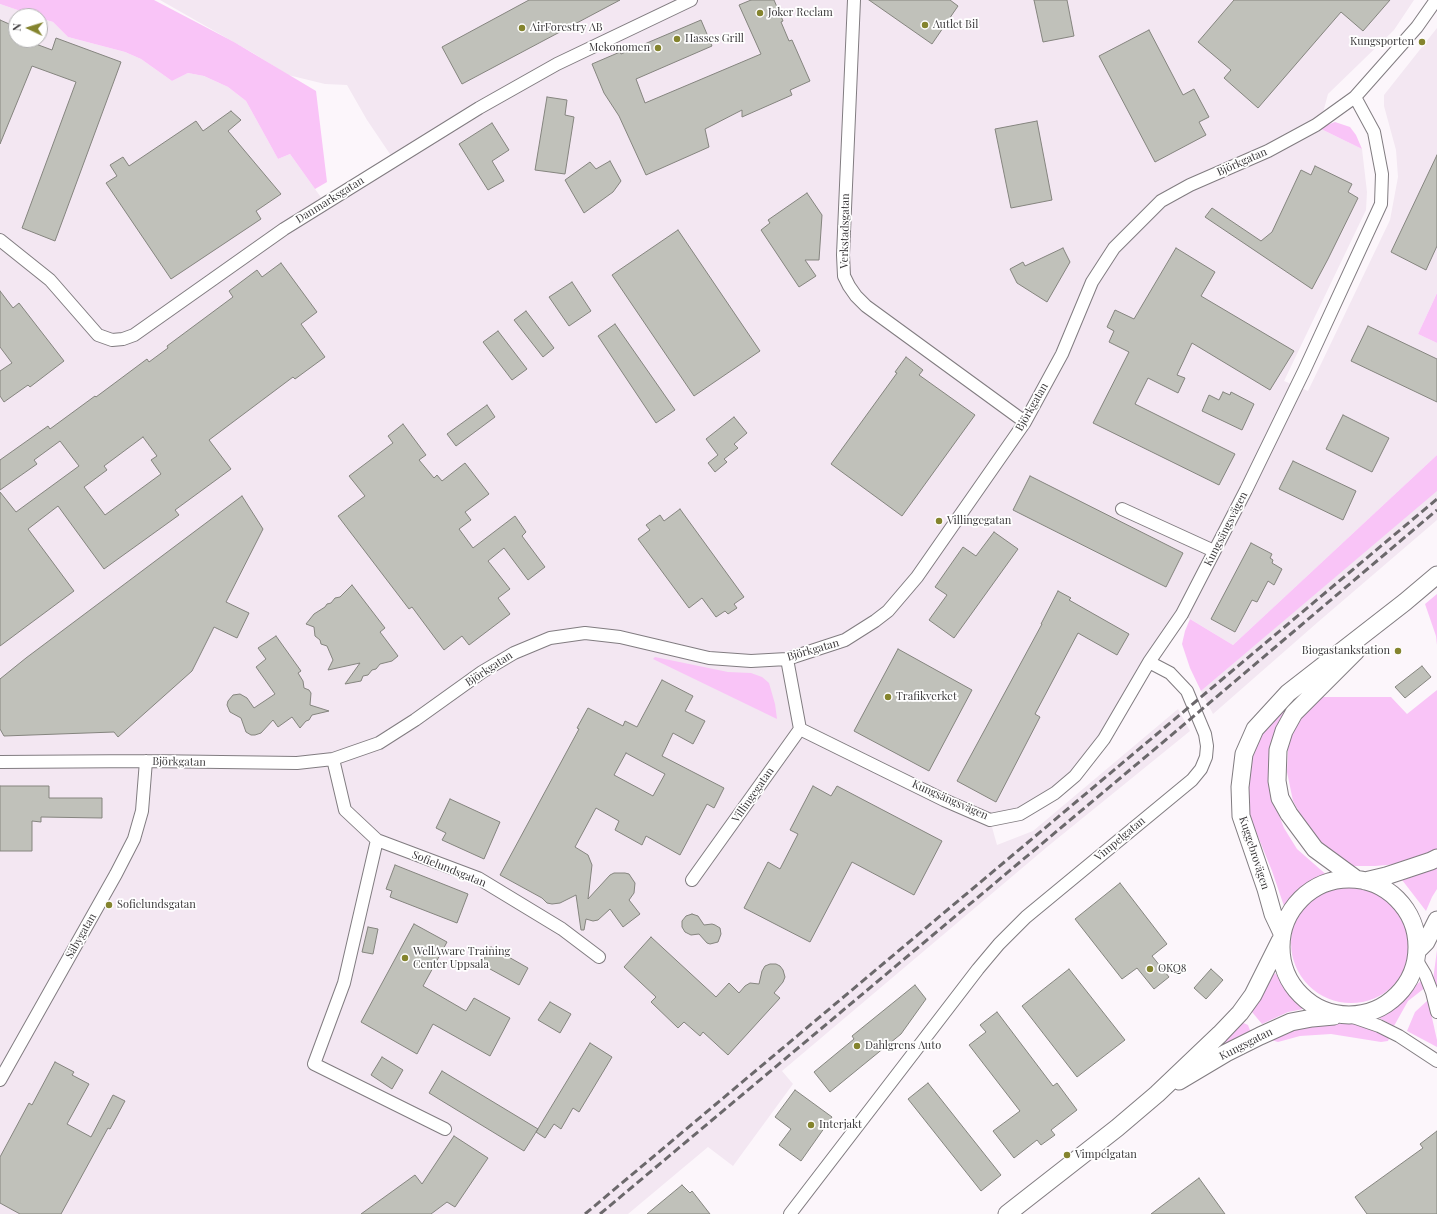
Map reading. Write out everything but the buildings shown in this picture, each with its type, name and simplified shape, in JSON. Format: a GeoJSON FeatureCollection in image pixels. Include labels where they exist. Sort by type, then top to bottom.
{"type":"FeatureCollection","features":[{"type":"Feature","properties":{"kind":"main road","name":"Kuggebrovägen"},"geometry":{"type":"LineString","coordinates":[[1281,937],[1242,816],[1240,787],[1244,754],[1255,729],[1288,693],[1405,602],[1437,575]]}},
{"type":"Feature","properties":{"kind":"main road","name":"Kuggebrovägen"},"geometry":{"type":"LineString","coordinates":[[1361,880],[1315,849],[1288,814],[1280,798],[1277,781],[1278,750],[1284,731],[1294,713],[1405,602]]}},
{"type":"Feature","properties":{"kind":"main road"},"geometry":{"type":"LineString","coordinates":[[1361,880],[1378,885],[1389,892],[1398,899],[1405,908],[1414,926],[1417,938],[1416,955],[1412,974],[1399,994],[1379,1009],[1366,1014],[1346,1015],[1327,1012],[1315,1007],[1295,990],[1288,979],[1282,964],[1281,937],[1284,925],[1297,902],[1319,885],[1332,881],[1361,880],[1386,876],[1437,858]]}},
{"type":"Feature","properties":{"kind":"main road"},"geometry":{"type":"LineString","coordinates":[[1416,955],[1426,942],[1437,920]]}},
{"type":"Feature","properties":{"kind":"main road","name":"Kungsgatan"},"geometry":{"type":"LineString","coordinates":[[1007,1214],[1117,1128],[1157,1094],[1240,1012],[1253,995],[1281,937]]}},
{"type":"Feature","properties":{"kind":"main road","name":"Kungsgatan"},"geometry":{"type":"LineString","coordinates":[[1157,1094],[1226,1053],[1291,1022],[1312,1018],[1346,1015]]}},
{"type":"Feature","properties":{"kind":"street","name":"Danmarksgatan"},"geometry":{"type":"LineString","coordinates":[[0,240],[50,280],[98,335],[112,340],[134,335],[284,229],[479,108],[557,64],[691,0]]}},
{"type":"Feature","properties":{"kind":"street","name":"Verkstadsgatan"},"geometry":{"type":"LineString","coordinates":[[854,0],[843,255],[844,276],[856,296],[866,306],[1025,422]]}},
{"type":"Feature","properties":{"kind":"street"},"geometry":{"type":"LineString","coordinates":[[1355,97],[1417,27],[1436,0]]}},
{"type":"Feature","properties":{"kind":"street","name":"Björkgatan"},"geometry":{"type":"LineString","coordinates":[[0,762],[146,761],[297,763],[333,759],[379,743],[415,720],[482,672],[514,653],[550,638],[585,633],[620,637],[709,658],[751,661],[787,659],[846,640],[888,611],[917,577],[1025,422],[1062,354],[1092,282],[1114,248],[1141,219],[1161,201],[1190,185],[1268,151],[1316,125],[1355,97]]}},
{"type":"Feature","properties":{"kind":"street","name":"Kungsängsvägen"},"geometry":{"type":"LineString","coordinates":[[800,729],[944,800],[990,820],[1020,814],[1055,793],[1075,776],[1104,739],[1149,662],[1182,614],[1246,490],[1304,371],[1381,204],[1382,174],[1374,132],[1355,97]]}},
{"type":"Feature","properties":{"kind":"street"},"geometry":{"type":"LineString","coordinates":[[1122,509],[1214,551]]}},
{"type":"Feature","properties":{"kind":"street"},"geometry":{"type":"LineString","coordinates":[[787,659],[800,729]]}},
{"type":"Feature","properties":{"kind":"street","name":"Vimpelgatan"},"geometry":{"type":"LineString","coordinates":[[790,1214],[978,969],[999,944],[1026,917],[1192,780],[1201,769],[1206,757],[1205,734],[1187,691],[1170,673],[1149,662]]}},
{"type":"Feature","properties":{"kind":"street","name":"Villingegatan"},"geometry":{"type":"LineString","coordinates":[[692,880],[800,729]]}},
{"type":"Feature","properties":{"kind":"street","name":"Sofielundsgatan"},"geometry":{"type":"LineString","coordinates":[[333,759],[345,810],[377,840],[478,878],[562,929],[599,957]]}},
{"type":"Feature","properties":{"kind":"street","name":"Säbygatan"},"geometry":{"type":"LineString","coordinates":[[0,1080],[116,874],[134,839],[142,811],[146,761]]}},
{"type":"Feature","properties":{"kind":"street"},"geometry":{"type":"LineString","coordinates":[[377,840],[344,983],[314,1064],[446,1129]]}},
{"type":"Feature","properties":{"kind":"street"},"geometry":{"type":"LineString","coordinates":[[1416,955],[1428,980],[1437,1012]]}},
{"type":"Feature","properties":{"kind":"street"},"geometry":{"type":"LineString","coordinates":[[1346,1015],[1379,1026],[1399,1036],[1437,1061]]}},
{"type":"Feature","properties":{"kind":"shaded area"},"geometry":{"type":"Polygon","coordinates":[[[0,0],[154,0],[234,42],[316,91],[327,182],[315,189],[290,154],[278,159],[246,101],[228,87],[204,76],[188,73],[172,81],[141,59],[125,52],[68,37],[53,22],[48,20],[48,8],[12,8],[0,4],[0,0]]]}},
{"type":"Feature","properties":{"kind":"shaded area"},"geometry":{"type":"Polygon","coordinates":[[[160,0],[1414,0],[1394,30],[1328,94],[1319,128],[1362,149],[1367,192],[1366,210],[1284,381],[1308,391],[1390,220],[1398,177],[1396,150],[1384,106],[1384,95],[1437,28],[1437,293],[1418,334],[1437,343],[1437,455],[1233,645],[1182,614],[1075,776],[1020,814],[990,820],[997,845],[1033,831],[1178,709],[1190,731],[1047,847],[782,1071],[793,1084],[733,1166],[708,1147],[628,1214],[0,1214],[0,4],[12,8],[8,8],[8,48],[48,48],[48,20],[53,22],[68,37],[125,52],[141,59],[172,81],[188,73],[204,76],[228,87],[246,101],[278,159],[290,154],[325,203],[394,160],[367,120],[347,85],[325,84],[288,75],[253,53],[160,0]]]}},
{"type":"Feature","properties":{"kind":"shaded area"},"geometry":{"type":"Polygon","coordinates":[[[1335,122],[1350,127],[1356,135],[1362,149],[1319,128],[1335,122]]]}},
{"type":"Feature","properties":{"kind":"shaded area"},"geometry":{"type":"Polygon","coordinates":[[[1437,293],[1437,343],[1418,334],[1437,293]]]}},
{"type":"Feature","properties":{"kind":"shaded area"},"geometry":{"type":"Polygon","coordinates":[[[1437,455],[1437,491],[1201,691],[1190,668],[1182,644],[1190,619],[1233,645],[1437,455]]]}},
{"type":"Feature","properties":{"kind":"shaded area"},"geometry":{"type":"Polygon","coordinates":[[[1437,489],[1437,520],[1213,714],[1201,691],[1437,489]]]}},
{"type":"Feature","properties":{"kind":"shaded area"},"geometry":{"type":"Polygon","coordinates":[[[1437,594],[1437,645],[1436,636],[1425,604],[1437,594]]]}},
{"type":"Feature","properties":{"kind":"shaded area"},"geometry":{"type":"Polygon","coordinates":[[[655,657],[728,672],[751,673],[762,677],[769,683],[775,704],[777,719],[653,659],[655,657]]]}},
{"type":"Feature","properties":{"kind":"shaded area"},"geometry":{"type":"Polygon","coordinates":[[[1324,669],[1292,710],[1275,805],[1284,828],[1297,849],[1329,877],[1298,898],[1285,909],[1272,871],[1248,812],[1247,783],[1253,750],[1267,726],[1324,669]]]}},
{"type":"Feature","properties":{"kind":"shaded area"},"geometry":{"type":"Polygon","coordinates":[[[1437,690],[1437,851],[1409,863],[1353,866],[1320,846],[1293,801],[1287,772],[1288,747],[1292,729],[1316,697],[1391,697],[1407,714],[1437,690]]]}},
{"type":"Feature","properties":{"kind":"shaded area"},"geometry":{"type":"Polygon","coordinates":[[[1437,861],[1437,889],[1426,911],[1399,876],[1437,861]]]}},
{"type":"Feature","properties":{"kind":"shaded area"},"geometry":{"type":"Polygon","coordinates":[[[1351,883],[1363,884],[1374,888],[1384,893],[1393,901],[1401,910],[1406,920],[1410,931],[1410,955],[1406,966],[1401,976],[1393,985],[1384,993],[1374,998],[1363,1002],[1351,1003],[1339,1002],[1328,998],[1318,993],[1309,985],[1301,976],[1296,966],[1292,955],[1291,943],[1292,931],[1296,920],[1301,910],[1309,901],[1318,893],[1328,888],[1339,884],[1351,883]]]}},
{"type":"Feature","properties":{"kind":"shaded area"},"geometry":{"type":"Polygon","coordinates":[[[1437,950],[1437,994],[1433,980],[1437,950]]]}},
{"type":"Feature","properties":{"kind":"shaded area"},"geometry":{"type":"Polygon","coordinates":[[[1275,973],[1303,1009],[1288,1012],[1262,1024],[1247,1006],[1275,973]]]}},
{"type":"Feature","properties":{"kind":"shaded area"},"geometry":{"type":"Polygon","coordinates":[[[1423,979],[1426,987],[1408,1001],[1394,1026],[1379,1018],[1423,979]]]}},
{"type":"Feature","properties":{"kind":"shaded area"},"geometry":{"type":"Polygon","coordinates":[[[1428,1000],[1437,1040],[1437,1047],[1407,1031],[1415,1012],[1428,1000]]]}},
{"type":"Feature","properties":{"kind":"shaded area"},"geometry":{"type":"Polygon","coordinates":[[[1239,1021],[1248,1025],[1251,1033],[1206,1051],[1239,1021]]]}},
{"type":"Feature","properties":{"kind":"shaded area"},"geometry":{"type":"Polygon","coordinates":[[[1325,1023],[1353,1024],[1391,1034],[1388,1041],[1381,1042],[1331,1034],[1300,1036],[1278,1042],[1271,1040],[1293,1026],[1325,1023]]]}},
{"type":"Feature","properties":{"kind":"railway"},"geometry":{"type":"LineString","coordinates":[[585,1214],[1437,499]]}},
{"type":"Feature","properties":{"kind":"railway"},"geometry":{"type":"LineString","coordinates":[[600,1214],[1168,738],[1437,510]]}},
{"type":"Feature","properties":{"kind":"place","name":"Joker Reclam"},"geometry":{"type":"Point","coordinates":[760,13]}},
{"type":"Feature","properties":{"kind":"place","name":"Autlet Bil"},"geometry":{"type":"Point","coordinates":[925,25]}},
{"type":"Feature","properties":{"kind":"place","name":"AirForestry AB"},"geometry":{"type":"Point","coordinates":[522,28]}},
{"type":"Feature","properties":{"kind":"place","name":"Hasses Grill"},"geometry":{"type":"Point","coordinates":[677,39]}},
{"type":"Feature","properties":{"kind":"place","name":"Kungsporten"},"geometry":{"type":"Point","coordinates":[1422,42]}},
{"type":"Feature","properties":{"kind":"place","name":"Mekonomen"},"geometry":{"type":"Point","coordinates":[658,48]}},
{"type":"Feature","properties":{"kind":"place","name":"Villingegatan"},"geometry":{"type":"Point","coordinates":[939,521]}},
{"type":"Feature","properties":{"kind":"place","name":"Biogastankstation"},"geometry":{"type":"Point","coordinates":[1398,651]}},
{"type":"Feature","properties":{"kind":"place","name":"Trafikverket"},"geometry":{"type":"Point","coordinates":[888,697]}},
{"type":"Feature","properties":{"kind":"place","name":"Sofielundsgatan"},"geometry":{"type":"Point","coordinates":[109,905]}},
{"type":"Feature","properties":{"kind":"place","name":"WellAware Training Center Uppsala"},"geometry":{"type":"Point","coordinates":[405,958]}},
{"type":"Feature","properties":{"kind":"place","name":"OKQ8"},"geometry":{"type":"Point","coordinates":[1150,969]}},
{"type":"Feature","properties":{"kind":"place","name":"Dahlgrens Auto"},"geometry":{"type":"Point","coordinates":[857,1046]}},
{"type":"Feature","properties":{"kind":"place","name":"Interjakt"},"geometry":{"type":"Point","coordinates":[811,1125]}},
{"type":"Feature","properties":{"kind":"place","name":"Vimpelgatan"},"geometry":{"type":"Point","coordinates":[1067,1155]}}]}
